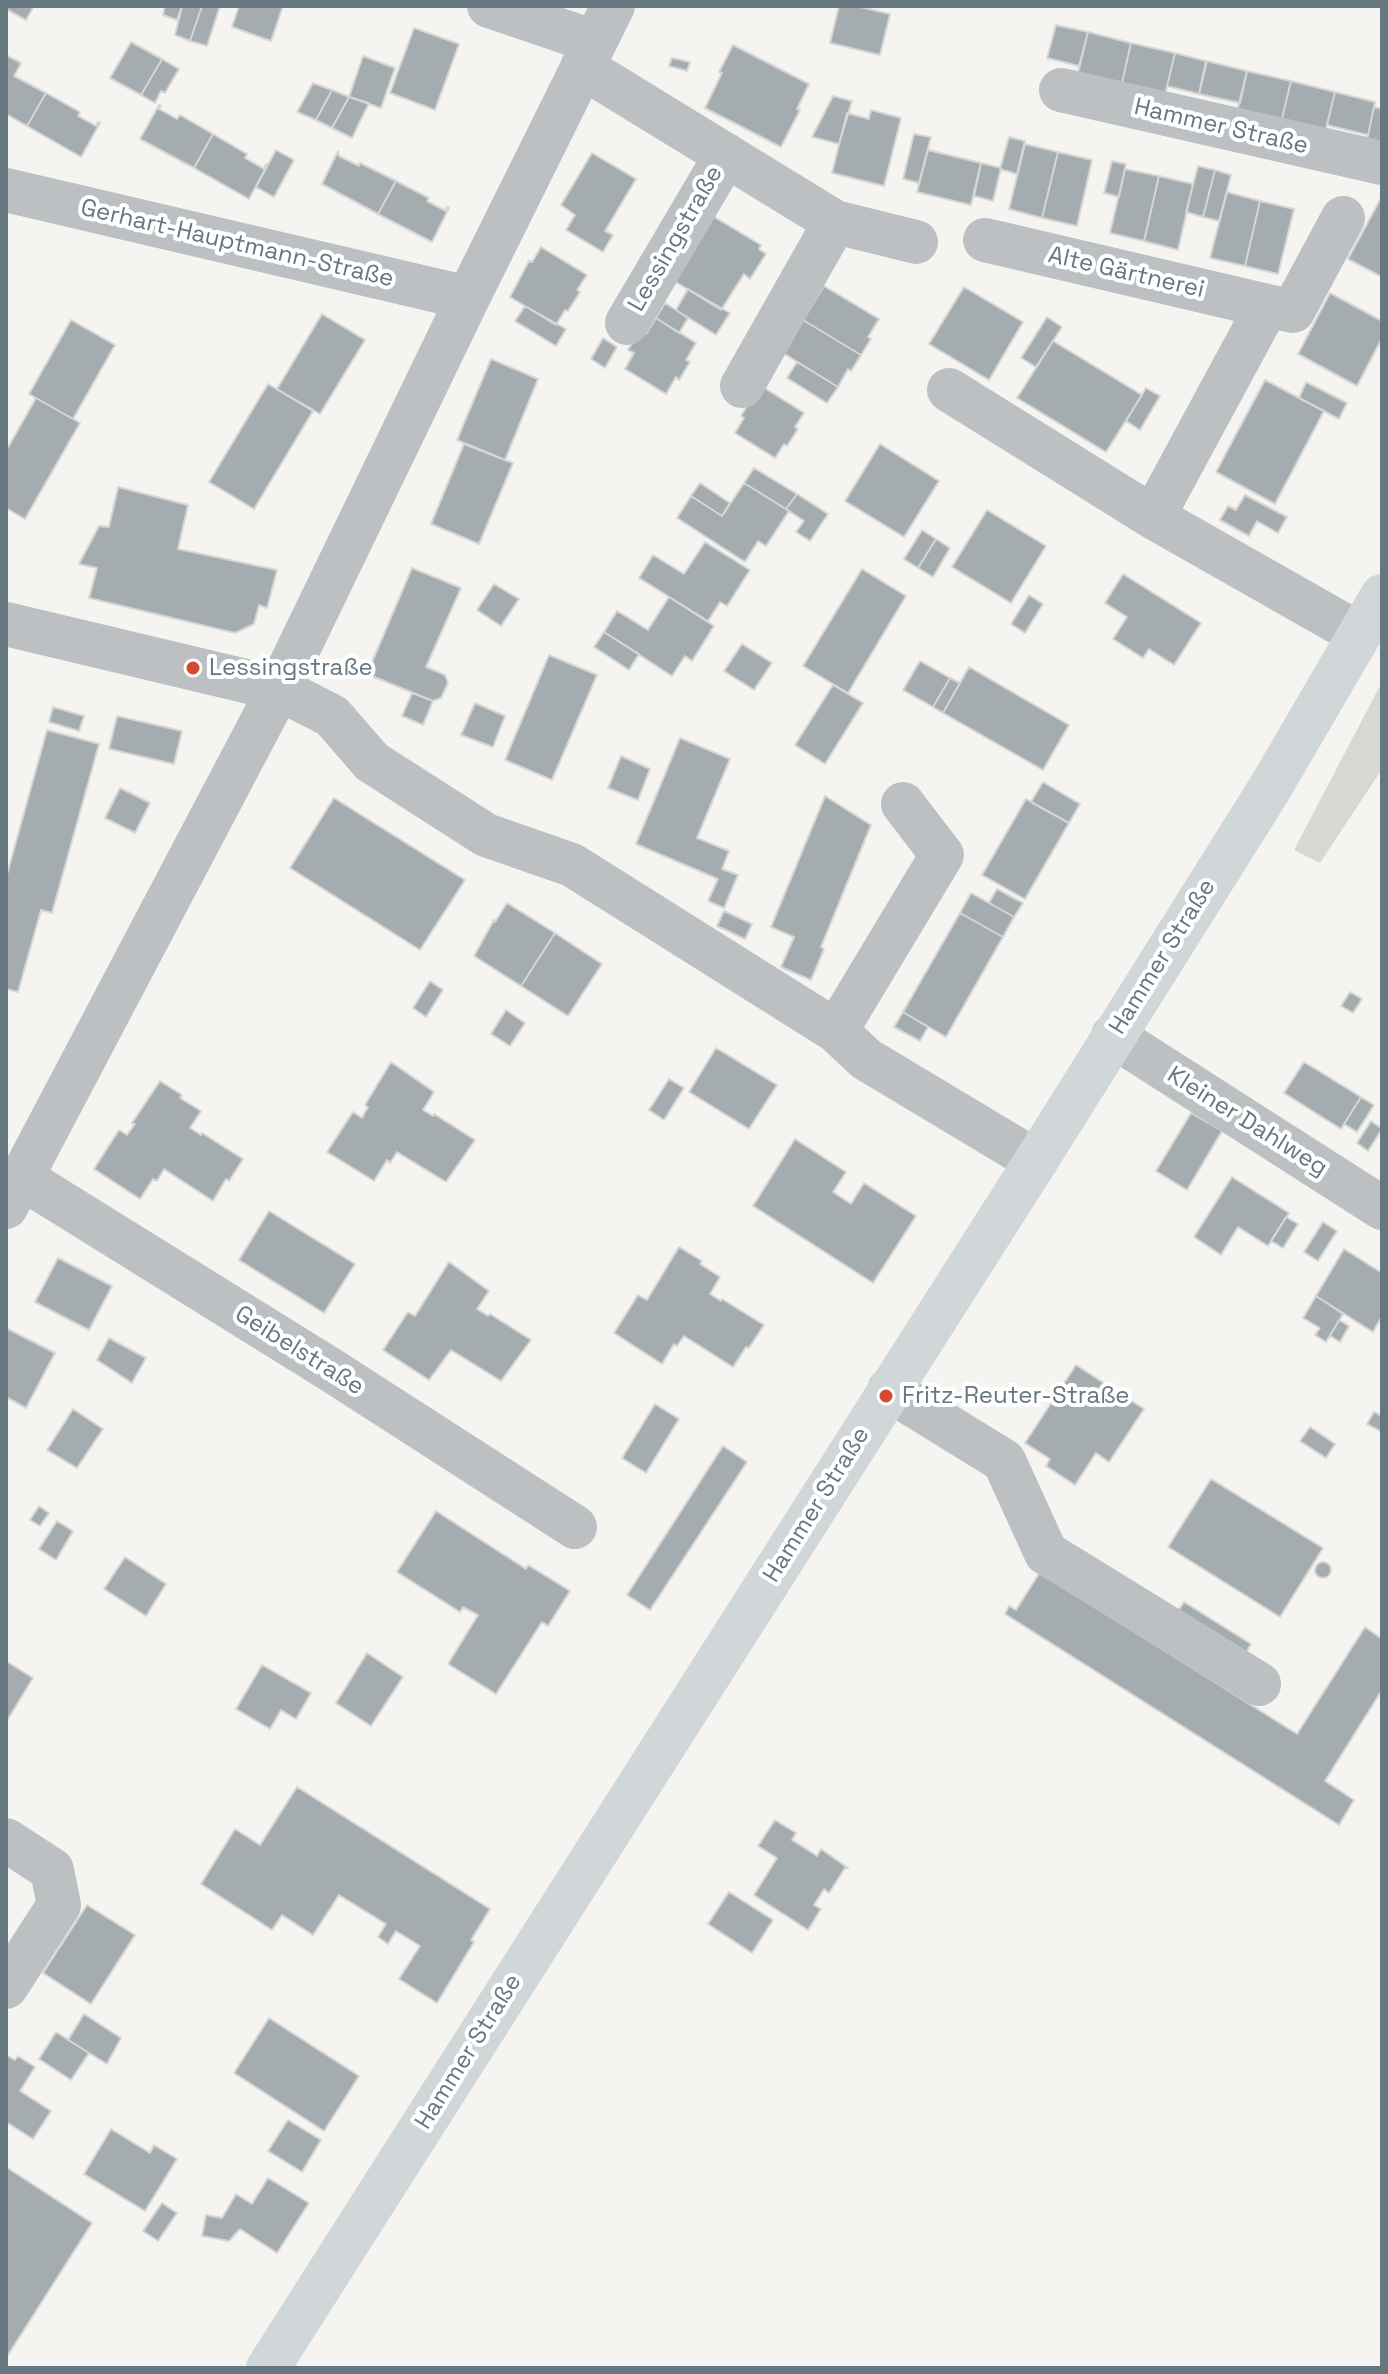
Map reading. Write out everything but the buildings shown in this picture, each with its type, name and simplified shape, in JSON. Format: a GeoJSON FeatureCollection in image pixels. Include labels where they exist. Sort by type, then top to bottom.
{"type":"FeatureCollection","features":[{"type":"Feature","properties":{"kind":"main road","name":"Hammer Straße"},"geometry":{"type":"LineString","coordinates":[[268,2368],[1036,1161],[1270,788],[1382,596]]}},
{"type":"Feature","properties":{"kind":"street","name":"Lessingstraße"},"geometry":{"type":"LineString","coordinates":[[489,6],[596,38],[726,155],[835,222],[916,242]]}},
{"type":"Feature","properties":{"kind":"street"},"geometry":{"type":"LineString","coordinates":[[14,1192],[279,689],[596,38]]}},
{"type":"Feature","properties":{"kind":"street","name":"Hammer Straße"},"geometry":{"type":"LineString","coordinates":[[1061,90],[1382,163]]}},
{"type":"Feature","properties":{"kind":"street","name":"Lessingstraße"},"geometry":{"type":"LineString","coordinates":[[627,323],[726,155]]}},
{"type":"Feature","properties":{"kind":"street","name":"Gerhart-Hauptmann-Straße"},"geometry":{"type":"LineString","coordinates":[[6,190],[468,298]]}},
{"type":"Feature","properties":{"kind":"street","name":"Alte Gärtnerei"},"geometry":{"type":"LineString","coordinates":[[985,240],[1293,311],[1343,218]]}},
{"type":"Feature","properties":{"kind":"street"},"geometry":{"type":"LineString","coordinates":[[742,386],[835,222]]}},
{"type":"Feature","properties":{"kind":"street"},"geometry":{"type":"LineString","coordinates":[[1153,517],[1267,306]]}},
{"type":"Feature","properties":{"kind":"street"},"geometry":{"type":"LineString","coordinates":[[949,390],[1153,517],[1359,634]]}},
{"type":"Feature","properties":{"kind":"street"},"geometry":{"type":"LineString","coordinates":[[6,624],[279,689],[332,716],[372,762],[486,835],[572,865],[836,1031],[866,1059],[1036,1161]]}},
{"type":"Feature","properties":{"kind":"street"},"geometry":{"type":"LineString","coordinates":[[836,1031],[942,855],[903,804]]}},
{"type":"Feature","properties":{"kind":"street","name":"Kleiner Dahlweg"},"geometry":{"type":"LineString","coordinates":[[1113,1036],[1382,1208]]}},
{"type":"Feature","properties":{"kind":"street","name":"Geibelstraße"},"geometry":{"type":"LineString","coordinates":[[14,1192],[331,1370],[575,1527]]}},
{"type":"Feature","properties":{"kind":"street"},"geometry":{"type":"LineString","coordinates":[[889,1390],[1004,1461],[1046,1553],[1259,1684]]}},
{"type":"Feature","properties":{"kind":"street"},"geometry":{"type":"LineString","coordinates":[[6,1840],[52,1870],[59,1905],[6,1987]]}},
{"type":"Feature","properties":{"kind":"shaded area"},"geometry":{"type":"Polygon","coordinates":[[[1382,682],[1382,769],[1320,863],[1294,850],[1382,682]]]}},
{"type":"Feature","properties":{"kind":"place","name":"Lessingstraße"},"geometry":{"type":"Point","coordinates":[193,668]}},
{"type":"Feature","properties":{"kind":"place","name":"Fritz-Reuter-Straße"},"geometry":{"type":"Point","coordinates":[886,1396]}}]}
